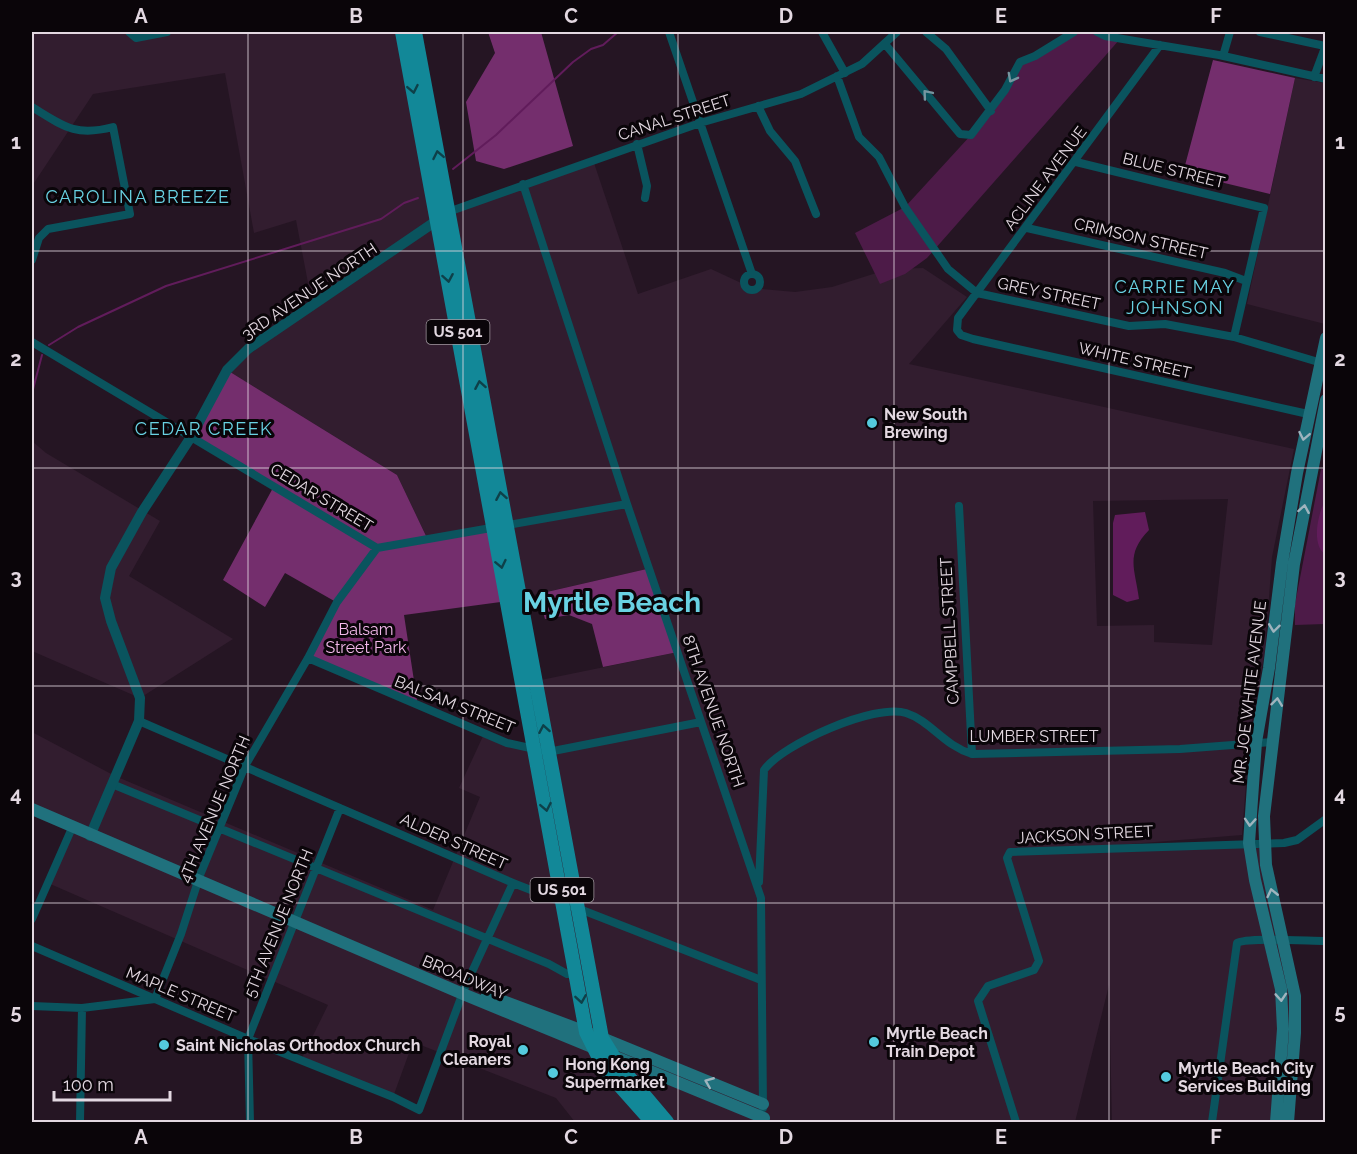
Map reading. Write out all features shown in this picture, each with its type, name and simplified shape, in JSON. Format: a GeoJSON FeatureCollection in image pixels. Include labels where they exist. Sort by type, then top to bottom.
{"type":"FeatureCollection","features":[{"type":"Feature","properties":{"kind":"main road","name":"US 501"},"geometry":{"type":"LineString","coordinates":[[402,32],[443,216]]}},
{"type":"Feature","properties":{"kind":"main road","name":"US 501"},"geometry":{"type":"LineString","coordinates":[[415,32],[443,216],[597,1042],[604,1068],[651,1122]]}},
{"type":"Feature","properties":{"kind":"main road","name":"MR. JOE WHITE AVENUE"},"geometry":{"type":"LineString","coordinates":[[1276,1122],[1283,1029],[1281,989],[1249,843],[1256,742],[1269,668],[1282,563],[1308,414],[1322,363],[1326,338]]}},
{"type":"Feature","properties":{"kind":"main road","name":"MR. JOE WHITE AVENUE"},"geometry":{"type":"LineString","coordinates":[[1288,1122],[1295,1033],[1295,996],[1266,865],[1264,816],[1294,564],[1326,399]]}},
{"type":"Feature","properties":{"kind":"main road","name":"BROADWAY"},"geometry":{"type":"LineString","coordinates":[[32,809],[90,836],[199,878],[464,991],[763,1104]]}},
{"type":"Feature","properties":{"kind":"main road","name":"US 501"},"geometry":{"type":"LineString","coordinates":[[570,904],[586,1032],[613,1054],[667,1122]]}},
{"type":"Feature","properties":{"kind":"main road","name":"BROADWAY"},"geometry":{"type":"LineString","coordinates":[[464,991],[586,1032]]}},
{"type":"Feature","properties":{"kind":"main road"},"geometry":{"type":"LineString","coordinates":[[613,1054],[764,1120]]}},
{"type":"Feature","properties":{"kind":"street"},"geometry":{"type":"LineString","coordinates":[[129,32],[136,38],[167,32]]}},
{"type":"Feature","properties":{"kind":"street"},"geometry":{"type":"LineString","coordinates":[[669,32],[752,274]]}},
{"type":"Feature","properties":{"kind":"street"},"geometry":{"type":"LineString","coordinates":[[822,32],[841,74],[859,137],[879,157],[905,207],[948,269],[977,293]]}},
{"type":"Feature","properties":{"kind":"street","name":"CANAL STREET"},"geometry":{"type":"LineString","coordinates":[[443,216],[523,184],[637,144],[801,94],[862,64],[897,32]]}},
{"type":"Feature","properties":{"kind":"street"},"geometry":{"type":"LineString","coordinates":[[926,32],[946,49],[991,111]]}},
{"type":"Feature","properties":{"kind":"street"},"geometry":{"type":"LineString","coordinates":[[885,44],[960,134],[967,136],[971,135],[991,111],[1020,62],[1035,56],[1074,32]]}},
{"type":"Feature","properties":{"kind":"street"},"geometry":{"type":"LineString","coordinates":[[1097,32],[1113,37],[1223,56],[1326,80]]}},
{"type":"Feature","properties":{"kind":"street"},"geometry":{"type":"LineString","coordinates":[[1223,56],[1230,32]]}},
{"type":"Feature","properties":{"kind":"street"},"geometry":{"type":"LineString","coordinates":[[1260,32],[1325,46],[1314,77]]}},
{"type":"Feature","properties":{"kind":"street","name":"ACLINE AVENUE"},"geometry":{"type":"LineString","coordinates":[[957,330],[958,318],[1161,45]]}},
{"type":"Feature","properties":{"kind":"street"},"geometry":{"type":"LineString","coordinates":[[758,106],[770,131],[795,160],[816,214]]}},
{"type":"Feature","properties":{"kind":"street"},"geometry":{"type":"LineString","coordinates":[[32,107],[73,131],[86,132],[112,127],[130,214],[48,230],[39,238],[32,260]]}},
{"type":"Feature","properties":{"kind":"street"},"geometry":{"type":"LineString","coordinates":[[637,144],[647,186],[645,198]]}},
{"type":"Feature","properties":{"kind":"street","name":"BLUE STREET"},"geometry":{"type":"LineString","coordinates":[[1076,162],[1264,208],[1246,281]]}},
{"type":"Feature","properties":{"kind":"street","name":"8TH AVENUE NORTH"},"geometry":{"type":"LineString","coordinates":[[523,184],[627,504],[759,890],[763,933],[761,980],[764,1120]]}},
{"type":"Feature","properties":{"kind":"street","name":"3RD AVENUE NORTH"},"geometry":{"type":"LineString","coordinates":[[90,836],[139,720],[140,698],[111,621],[105,598],[107,582],[116,555],[191,437],[227,370],[248,349],[443,216]]}},
{"type":"Feature","properties":{"kind":"street","name":"CRIMSON STREET"},"geometry":{"type":"LineString","coordinates":[[1027,228],[1225,273],[1246,281]]}},
{"type":"Feature","properties":{"kind":"street"},"geometry":{"type":"LineString","coordinates":[[1234,338],[1246,281]]}},
{"type":"Feature","properties":{"kind":"street","name":"GREY STREET"},"geometry":{"type":"LineString","coordinates":[[977,293],[1129,326],[1165,324],[1234,338],[1322,363]]}},
{"type":"Feature","properties":{"kind":"street","name":"WHITE STREET"},"geometry":{"type":"LineString","coordinates":[[957,330],[961,335],[973,339],[1308,414]]}},
{"type":"Feature","properties":{"kind":"street","name":"CEDAR STREET"},"geometry":{"type":"LineString","coordinates":[[32,342],[377,548],[499,526],[514,526],[627,504]]}},
{"type":"Feature","properties":{"kind":"street","name":"CAMPBELL STREET"},"geometry":{"type":"LineString","coordinates":[[959,506],[972,754]]}},
{"type":"Feature","properties":{"kind":"street","name":"4TH AVENUE NORTH"},"geometry":{"type":"LineString","coordinates":[[155,999],[182,934],[199,878],[245,766],[308,658],[337,602],[377,548]]}},
{"type":"Feature","properties":{"kind":"street","name":"BALSAM STREET"},"geometry":{"type":"LineString","coordinates":[[308,658],[507,743],[542,751],[701,722]]}},
{"type":"Feature","properties":{"kind":"street","name":"LUMBER STREET"},"geometry":{"type":"LineString","coordinates":[[759,890],[764,770],[771,760],[798,744],[881,711],[896,710],[921,720],[948,744],[972,754],[1180,749],[1272,742]]}},
{"type":"Feature","properties":{"kind":"street","name":"ALDER STREET"},"geometry":{"type":"LineString","coordinates":[[139,720],[513,883],[761,980]]}},
{"type":"Feature","properties":{"kind":"street"},"geometry":{"type":"LineString","coordinates":[[112,784],[549,964],[557,970],[577,974]]}},
{"type":"Feature","properties":{"kind":"street","name":"5TH AVENUE NORTH"},"geometry":{"type":"LineString","coordinates":[[250,1122],[248,1039],[340,808]]}},
{"type":"Feature","properties":{"kind":"street","name":"JACKSON STREET"},"geometry":{"type":"LineString","coordinates":[[1016,1122],[978,1001],[988,986],[1034,970],[1040,961],[1007,858],[1010,852],[1265,844],[1297,840],[1326,819]]}},
{"type":"Feature","properties":{"kind":"street"},"geometry":{"type":"LineString","coordinates":[[32,919],[72,828]]}},
{"type":"Feature","properties":{"kind":"street"},"geometry":{"type":"LineString","coordinates":[[464,991],[513,883]]}},
{"type":"Feature","properties":{"kind":"street"},"geometry":{"type":"LineString","coordinates":[[1212,1122],[1224,1052],[1235,948],[1242,940],[1326,941]]}},
{"type":"Feature","properties":{"kind":"street","name":"MAPLE STREET"},"geometry":{"type":"LineString","coordinates":[[32,946],[248,1039],[393,1097],[419,1110],[464,991]]}},
{"type":"Feature","properties":{"kind":"street"},"geometry":{"type":"LineString","coordinates":[[32,1006],[82,1008],[155,999]]}},
{"type":"Feature","properties":{"kind":"street"},"geometry":{"type":"LineString","coordinates":[[80,1122],[82,1008]]}},
{"type":"Feature","properties":{"kind":"shaded area"},"geometry":{"type":"Polygon","coordinates":[[[32,32],[415,32],[449,212],[593,160],[638,294],[711,269],[752,288],[795,292],[832,287],[889,269],[923,268],[967,297],[909,364],[1294,449],[1272,557],[1265,651],[1250,731],[1242,835],[1093,847],[1265,844],[1290,974],[1288,1122],[1112,1122],[1109,985],[1075,1122],[575,1122],[556,1098],[413,1042],[393,1097],[301,1060],[328,1005],[48,883],[72,828],[32,809],[32,732],[115,776],[433,910],[480,797],[459,788],[484,734],[548,752],[536,681],[678,652],[651,568],[520,598],[506,525],[427,538],[397,475],[227,370],[313,309],[296,220],[254,233],[225,73],[93,94],[32,186],[32,32]],[[1228,499],[1093,501],[1097,626],[1154,625],[1154,642],[1212,645],[1228,499]]]}},
{"type":"Feature","properties":{"kind":"shaded area"},"geometry":{"type":"Polygon","coordinates":[[[1074,32],[1100,32],[1120,39],[927,258],[905,274],[880,284],[855,233],[905,207],[971,135],[1020,62],[1074,32]]]}},
{"type":"Feature","properties":{"kind":"shaded area"},"geometry":{"type":"Polygon","coordinates":[[[1295,78],[1325,83],[1325,324],[1247,304],[1295,78]]]}},
{"type":"Feature","properties":{"kind":"shaded area"},"geometry":{"type":"Polygon","coordinates":[[[32,441],[46,453],[160,521],[129,576],[233,639],[140,698],[32,651],[32,441]]]}},
{"type":"Feature","properties":{"kind":"shaded area"},"geometry":{"type":"Polygon","coordinates":[[[1321,469],[1325,470],[1325,624],[1295,625],[1295,604],[1321,469]]]}},
{"type":"Feature","properties":{"kind":"shaded area"},"geometry":{"type":"Polygon","coordinates":[[[1325,501],[1325,554],[1318,544],[1317,529],[1325,501]]]}},
{"type":"Feature","properties":{"kind":"shaded area"},"geometry":{"type":"Polygon","coordinates":[[[1145,512],[1149,530],[1134,555],[1139,599],[1127,602],[1113,595],[1113,523],[1115,515],[1145,512]]]}},
{"type":"Feature","properties":{"kind":"green space"},"geometry":{"type":"Polygon","coordinates":[[[488,32],[541,32],[573,146],[504,169],[476,161],[466,102],[495,53],[488,32]]]}},
{"type":"Feature","properties":{"kind":"green space"},"geometry":{"type":"Polygon","coordinates":[[[1213,60],[1295,78],[1270,194],[1183,173],[1213,60]]]}},
{"type":"Feature","properties":{"kind":"green space","name":"Balsam Street Park"},"geometry":{"type":"Polygon","coordinates":[[[227,370],[397,475],[427,538],[493,527],[508,601],[404,615],[418,707],[308,658],[336,602],[285,573],[265,607],[223,580],[274,486],[191,437],[227,370]]]}},
{"type":"Feature","properties":{"kind":"green space"},"geometry":{"type":"Polygon","coordinates":[[[651,568],[678,652],[603,667],[592,624],[569,615],[545,619],[538,594],[651,568]]]}},
{"type":"Feature","properties":{"kind":"waterway"},"geometry":{"type":"LineString","coordinates":[[453,169],[496,135],[573,62],[591,49],[603,45],[618,32]]}},
{"type":"Feature","properties":{"kind":"waterway"},"geometry":{"type":"LineString","coordinates":[[49,345],[78,327],[166,286],[381,219],[404,203],[418,198]]}},
{"type":"Feature","properties":{"kind":"waterway"},"geometry":{"type":"LineString","coordinates":[[32,393],[42,355]]}},
{"type":"Feature","properties":{"kind":"place","name":"New South Brewing"},"geometry":{"type":"Point","coordinates":[872,423]}},
{"type":"Feature","properties":{"kind":"place","name":"Myrtle Beach Train Depot"},"geometry":{"type":"Point","coordinates":[874,1042]}},
{"type":"Feature","properties":{"kind":"place","name":"Saint Nicholas Orthodox Church"},"geometry":{"type":"Point","coordinates":[164,1045]}},
{"type":"Feature","properties":{"kind":"place","name":"Royal Cleaners"},"geometry":{"type":"Point","coordinates":[523,1050]}},
{"type":"Feature","properties":{"kind":"place","name":"Hong Kong Supermarket"},"geometry":{"type":"Point","coordinates":[553,1073]}},
{"type":"Feature","properties":{"kind":"place","name":"Myrtle Beach City Services Building"},"geometry":{"type":"Point","coordinates":[1166,1077]}},
{"type":"Feature","properties":{"kind":"district","name":"CAROLINA BREEZE"},"geometry":{"type":"Point","coordinates":[138,197]}},
{"type":"Feature","properties":{"kind":"district","name":"CARRIE MAY JOHNSON"},"geometry":{"type":"Point","coordinates":[1175,297]}},
{"type":"Feature","properties":{"kind":"district","name":"CEDAR CREEK"},"geometry":{"type":"Point","coordinates":[204,429]}},
{"type":"Feature","properties":{"kind":"district","name":"Myrtle Beach"},"geometry":{"type":"Point","coordinates":[612,602]}}]}
